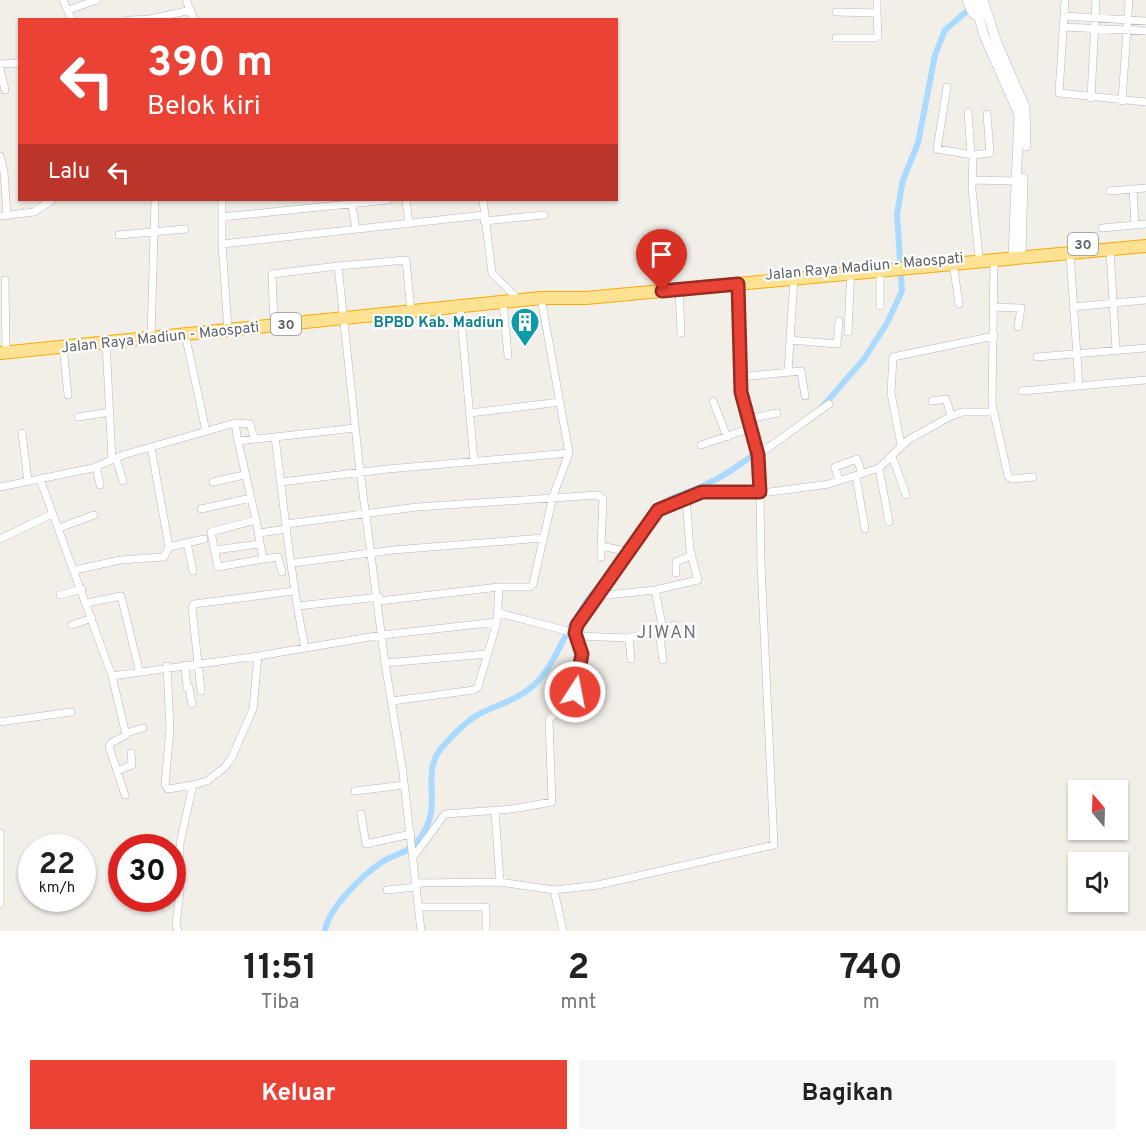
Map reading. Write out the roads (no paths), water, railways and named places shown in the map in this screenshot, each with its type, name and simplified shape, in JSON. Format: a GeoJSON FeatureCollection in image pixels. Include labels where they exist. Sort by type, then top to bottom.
{"type":"FeatureCollection","features":[{"type":"Feature","properties":{"kind":"highway","name":"30"},"geometry":{"type":"LineString","coordinates":[[1017,253],[1146,240]]}},
{"type":"Feature","properties":{"kind":"highway","name":"30"},"geometry":{"type":"LineString","coordinates":[[1017,253],[1070,253],[1146,246]]}},
{"type":"Feature","properties":{"kind":"highway","name":"Jalan Raya Madiun - Maospati"},"geometry":{"type":"LineString","coordinates":[[646,289],[738,284],[851,269],[880,269],[1017,253]]}},
{"type":"Feature","properties":{"kind":"highway","name":"Jalan Raya Madiun - Maospati"},"geometry":{"type":"LineString","coordinates":[[3,353],[520,300],[571,297],[586,292],[646,289],[851,269],[994,260],[1017,253]]}},
{"type":"Feature","properties":{"kind":"main road"},"geometry":{"type":"LineString","coordinates":[[979,15],[982,0]]}},
{"type":"Feature","properties":{"kind":"main road"},"geometry":{"type":"LineString","coordinates":[[969,2],[979,15],[1026,114],[1017,253]]}},
{"type":"Feature","properties":{"kind":"main road"},"geometry":{"type":"LineString","coordinates":[[1006,74],[1019,116],[1017,253]]}},
{"type":"Feature","properties":{"kind":"street"},"geometry":{"type":"LineString","coordinates":[[63,0],[71,18]]}},
{"type":"Feature","properties":{"kind":"street"},"geometry":{"type":"LineString","coordinates":[[68,10],[97,0]]}},
{"type":"Feature","properties":{"kind":"street"},"geometry":{"type":"LineString","coordinates":[[186,0],[193,18]]}},
{"type":"Feature","properties":{"kind":"street"},"geometry":{"type":"LineString","coordinates":[[836,38],[877,37],[877,0]]}},
{"type":"Feature","properties":{"kind":"street"},"geometry":{"type":"LineString","coordinates":[[1065,0],[1059,93],[1146,102]]}},
{"type":"Feature","properties":{"kind":"street"},"geometry":{"type":"LineString","coordinates":[[1090,98],[1096,0]]}},
{"type":"Feature","properties":{"kind":"street"},"geometry":{"type":"LineString","coordinates":[[1122,100],[1129,0]]}},
{"type":"Feature","properties":{"kind":"street"},"geometry":{"type":"LineString","coordinates":[[155,18],[191,10]]}},
{"type":"Feature","properties":{"kind":"street"},"geometry":{"type":"LineString","coordinates":[[836,12],[877,13]]}},
{"type":"Feature","properties":{"kind":"street"},"geometry":{"type":"LineString","coordinates":[[1064,16],[1146,21]]}},
{"type":"Feature","properties":{"kind":"street"},"geometry":{"type":"LineString","coordinates":[[1063,27],[1146,31]]}},
{"type":"Feature","properties":{"kind":"street"},"geometry":{"type":"LineString","coordinates":[[0,64],[18,63]]}},
{"type":"Feature","properties":{"kind":"street"},"geometry":{"type":"LineString","coordinates":[[0,69],[5,90]]}},
{"type":"Feature","properties":{"kind":"street"},"geometry":{"type":"LineString","coordinates":[[947,87],[937,149],[972,155],[990,153],[987,114]]}},
{"type":"Feature","properties":{"kind":"street"},"geometry":{"type":"LineString","coordinates":[[968,112],[979,256]]}},
{"type":"Feature","properties":{"kind":"street"},"geometry":{"type":"LineString","coordinates":[[0,156],[4,172],[3,216],[34,212],[50,201]]}},
{"type":"Feature","properties":{"kind":"street"},"geometry":{"type":"LineString","coordinates":[[972,180],[1017,181]]}},
{"type":"Feature","properties":{"kind":"street"},"geometry":{"type":"LineString","coordinates":[[1110,191],[1146,188]]}},
{"type":"Feature","properties":{"kind":"street"},"geometry":{"type":"LineString","coordinates":[[1133,189],[1135,225]]}},
{"type":"Feature","properties":{"kind":"street"},"geometry":{"type":"LineString","coordinates":[[151,337],[155,201]]}},
{"type":"Feature","properties":{"kind":"street"},"geometry":{"type":"LineString","coordinates":[[222,201],[222,244],[228,330]]}},
{"type":"Feature","properties":{"kind":"street"},"geometry":{"type":"LineString","coordinates":[[222,217],[351,201],[356,229]]}},
{"type":"Feature","properties":{"kind":"street"},"geometry":{"type":"LineString","coordinates":[[406,201],[409,223]]}},
{"type":"Feature","properties":{"kind":"street"},"geometry":{"type":"LineString","coordinates":[[483,201],[492,273],[520,300]]}},
{"type":"Feature","properties":{"kind":"street"},"geometry":{"type":"LineString","coordinates":[[222,244],[409,223],[544,215]]}},
{"type":"Feature","properties":{"kind":"street"},"geometry":{"type":"LineString","coordinates":[[1102,228],[1146,224]]}},
{"type":"Feature","properties":{"kind":"street"},"geometry":{"type":"LineString","coordinates":[[119,235],[185,229]]}},
{"type":"Feature","properties":{"kind":"street"},"geometry":{"type":"LineString","coordinates":[[1110,250],[1116,350]]}},
{"type":"Feature","properties":{"kind":"street"},"geometry":{"type":"LineString","coordinates":[[1070,253],[1079,386]]}},
{"type":"Feature","properties":{"kind":"street"},"geometry":{"type":"LineString","coordinates":[[274,325],[272,274],[338,266],[406,260],[411,312]]}},
{"type":"Feature","properties":{"kind":"street"},"geometry":{"type":"LineString","coordinates":[[994,260],[993,412],[1008,476],[1012,479],[1033,477]]}},
{"type":"Feature","properties":{"kind":"street"},"geometry":{"type":"LineString","coordinates":[[954,263],[959,304]]}},
{"type":"Feature","properties":{"kind":"street"},"geometry":{"type":"LineString","coordinates":[[338,266],[355,428],[379,598],[385,663],[413,852],[421,931]]}},
{"type":"Feature","properties":{"kind":"street"},"geometry":{"type":"LineString","coordinates":[[848,332],[851,269]]}},
{"type":"Feature","properties":{"kind":"street"},"geometry":{"type":"LineString","coordinates":[[880,269],[880,306]]}},
{"type":"Feature","properties":{"kind":"street"},"geometry":{"type":"LineString","coordinates":[[788,372],[794,278]]}},
{"type":"Feature","properties":{"kind":"street"},"geometry":{"type":"LineString","coordinates":[[3,353],[5,280]]}},
{"type":"Feature","properties":{"kind":"street"},"geometry":{"type":"LineString","coordinates":[[387,890],[416,885],[500,882],[554,890],[597,885],[774,845],[761,566],[760,492],[757,451],[742,400],[738,284]]}},
{"type":"Feature","properties":{"kind":"street"},"geometry":{"type":"LineString","coordinates":[[679,289],[681,333]]}},
{"type":"Feature","properties":{"kind":"street"},"geometry":{"type":"LineString","coordinates":[[298,606],[533,584],[553,496],[568,453],[541,298]]}},
{"type":"Feature","properties":{"kind":"street"},"geometry":{"type":"LineString","coordinates":[[1072,307],[1146,300]]}},
{"type":"Feature","properties":{"kind":"street"},"geometry":{"type":"LineString","coordinates":[[503,303],[508,356]]}},
{"type":"Feature","properties":{"kind":"street"},"geometry":{"type":"LineString","coordinates":[[460,307],[474,461]]}},
{"type":"Feature","properties":{"kind":"street"},"geometry":{"type":"LineString","coordinates":[[993,307],[1021,308],[1018,327]]}},
{"type":"Feature","properties":{"kind":"street"},"geometry":{"type":"LineString","coordinates":[[790,340],[837,344],[839,321]]}},
{"type":"Feature","properties":{"kind":"street"},"geometry":{"type":"LineString","coordinates":[[185,334],[206,431]]}},
{"type":"Feature","properties":{"kind":"street"},"geometry":{"type":"LineString","coordinates":[[901,445],[891,393],[893,357],[994,336]]}},
{"type":"Feature","properties":{"kind":"street"},"geometry":{"type":"LineString","coordinates":[[106,342],[114,459],[123,481]]}},
{"type":"Feature","properties":{"kind":"street"},"geometry":{"type":"LineString","coordinates":[[63,347],[68,394]]}},
{"type":"Feature","properties":{"kind":"street"},"geometry":{"type":"LineString","coordinates":[[1037,357],[1146,348]]}},
{"type":"Feature","properties":{"kind":"street"},"geometry":{"type":"LineString","coordinates":[[740,377],[802,372],[805,396]]}},
{"type":"Feature","properties":{"kind":"street"},"geometry":{"type":"LineString","coordinates":[[1022,391],[1146,380]]}},
{"type":"Feature","properties":{"kind":"street"},"geometry":{"type":"LineString","coordinates":[[932,401],[946,399],[951,416]]}},
{"type":"Feature","properties":{"kind":"street"},"geometry":{"type":"LineString","coordinates":[[713,401],[727,437]]}},
{"type":"Feature","properties":{"kind":"street"},"geometry":{"type":"LineString","coordinates":[[470,413],[532,408],[560,402]]}},
{"type":"Feature","properties":{"kind":"street"},"geometry":{"type":"LineString","coordinates":[[757,451],[829,404]]}},
{"type":"Feature","properties":{"kind":"street"},"geometry":{"type":"LineString","coordinates":[[78,417],[110,412]]}},
{"type":"Feature","properties":{"kind":"street"},"geometry":{"type":"LineString","coordinates":[[413,852],[445,814],[495,811],[552,802],[549,720],[566,707],[575,692],[582,654],[576,635],[580,618],[658,510],[686,497],[707,492],[760,492],[818,486],[839,481],[879,468],[901,445],[951,416],[962,412],[993,412]]}},
{"type":"Feature","properties":{"kind":"street"},"geometry":{"type":"LineString","coordinates":[[748,419],[777,413]]}},
{"type":"Feature","properties":{"kind":"street"},"geometry":{"type":"LineString","coordinates":[[235,423],[263,559]]}},
{"type":"Feature","properties":{"kind":"street"},"geometry":{"type":"LineString","coordinates":[[0,487],[96,467],[151,447],[235,423],[250,424],[254,438]]}},
{"type":"Feature","properties":{"kind":"street"},"geometry":{"type":"LineString","coordinates":[[238,441],[355,428]]}},
{"type":"Feature","properties":{"kind":"street"},"geometry":{"type":"LineString","coordinates":[[701,445],[751,428]]}},
{"type":"Feature","properties":{"kind":"street"},"geometry":{"type":"LineString","coordinates":[[22,433],[28,482]]}},
{"type":"Feature","properties":{"kind":"street"},"geometry":{"type":"LineString","coordinates":[[275,436],[293,563],[294,591],[305,648]]}},
{"type":"Feature","properties":{"kind":"street"},"geometry":{"type":"LineString","coordinates":[[151,447],[170,547]]}},
{"type":"Feature","properties":{"kind":"street"},"geometry":{"type":"LineString","coordinates":[[281,482],[361,472],[568,453]]}},
{"type":"Feature","properties":{"kind":"street"},"geometry":{"type":"LineString","coordinates":[[892,456],[906,495]]}},
{"type":"Feature","properties":{"kind":"street"},"geometry":{"type":"LineString","coordinates":[[839,481],[835,467],[857,459],[865,530]]}},
{"type":"Feature","properties":{"kind":"street"},"geometry":{"type":"LineString","coordinates":[[96,467],[100,485]]}},
{"type":"Feature","properties":{"kind":"street"},"geometry":{"type":"LineString","coordinates":[[879,468],[889,522]]}},
{"type":"Feature","properties":{"kind":"street"},"geometry":{"type":"LineString","coordinates":[[213,482],[244,475]]}},
{"type":"Feature","properties":{"kind":"street"},"geometry":{"type":"LineString","coordinates":[[40,479],[112,676],[126,734]]}},
{"type":"Feature","properties":{"kind":"street"},"geometry":{"type":"LineString","coordinates":[[259,533],[367,513],[553,496],[602,496],[604,520],[601,557]]}},
{"type":"Feature","properties":{"kind":"street"},"geometry":{"type":"LineString","coordinates":[[597,596],[655,590],[698,580],[692,555],[686,497]]}},
{"type":"Feature","properties":{"kind":"street"},"geometry":{"type":"LineString","coordinates":[[201,509],[251,498]]}},
{"type":"Feature","properties":{"kind":"street"},"geometry":{"type":"LineString","coordinates":[[0,539],[52,514]]}},
{"type":"Feature","properties":{"kind":"street"},"geometry":{"type":"LineString","coordinates":[[58,528],[94,515]]}},
{"type":"Feature","properties":{"kind":"street"},"geometry":{"type":"LineString","coordinates":[[256,520],[212,531],[218,567],[278,557],[282,573]]}},
{"type":"Feature","properties":{"kind":"street"},"geometry":{"type":"LineString","coordinates":[[293,563],[373,553],[543,538]]}},
{"type":"Feature","properties":{"kind":"street"},"geometry":{"type":"LineString","coordinates":[[75,570],[120,560],[164,556],[170,547],[204,540]]}},
{"type":"Feature","properties":{"kind":"street"},"geometry":{"type":"LineString","coordinates":[[187,543],[193,571]]}},
{"type":"Feature","properties":{"kind":"street"},"geometry":{"type":"LineString","coordinates":[[214,550],[260,544]]}},
{"type":"Feature","properties":{"kind":"street"},"geometry":{"type":"LineString","coordinates":[[601,546],[627,551]]}},
{"type":"Feature","properties":{"kind":"street"},"geometry":{"type":"LineString","coordinates":[[676,573],[676,562],[692,555]]}},
{"type":"Feature","properties":{"kind":"street"},"geometry":{"type":"LineString","coordinates":[[392,700],[474,690],[478,687],[498,622],[499,587]]}},
{"type":"Feature","properties":{"kind":"street"},"geometry":{"type":"LineString","coordinates":[[60,595],[82,589]]}},
{"type":"Feature","properties":{"kind":"street"},"geometry":{"type":"LineString","coordinates":[[655,590],[663,660]]}},
{"type":"Feature","properties":{"kind":"street"},"geometry":{"type":"LineString","coordinates":[[201,691],[192,608],[194,604],[294,591]]}},
{"type":"Feature","properties":{"kind":"street"},"geometry":{"type":"LineString","coordinates":[[87,603],[121,596],[139,670]]}},
{"type":"Feature","properties":{"kind":"street"},"geometry":{"type":"LineString","coordinates":[[499,613],[576,635],[629,638],[675,624]]}},
{"type":"Feature","properties":{"kind":"street"},"geometry":{"type":"LineString","coordinates":[[72,625],[92,618]]}},
{"type":"Feature","properties":{"kind":"street"},"geometry":{"type":"LineString","coordinates":[[112,676],[167,666],[258,656],[382,635],[498,622]]}},
{"type":"Feature","properties":{"kind":"street"},"geometry":{"type":"LineString","coordinates":[[629,638],[631,659]]}},
{"type":"Feature","properties":{"kind":"street"},"geometry":{"type":"LineString","coordinates":[[385,663],[487,654]]}},
{"type":"Feature","properties":{"kind":"street"},"geometry":{"type":"LineString","coordinates":[[167,666],[170,729],[165,785],[168,789],[207,781],[225,767],[232,757],[253,709],[258,656]]}},
{"type":"Feature","properties":{"kind":"street"},"geometry":{"type":"LineString","coordinates":[[185,665],[187,688],[189,688],[192,704]]}},
{"type":"Feature","properties":{"kind":"street"},"geometry":{"type":"LineString","coordinates":[[0,722],[71,712]]}},
{"type":"Feature","properties":{"kind":"street"},"geometry":{"type":"LineString","coordinates":[[125,795],[109,746],[125,737],[126,734],[143,728]]}},
{"type":"Feature","properties":{"kind":"street"},"geometry":{"type":"LineString","coordinates":[[117,771],[132,765],[130,753]]}},
{"type":"Feature","properties":{"kind":"street"},"geometry":{"type":"LineString","coordinates":[[178,931],[176,924],[180,892],[180,843],[194,785]]}},
{"type":"Feature","properties":{"kind":"street"},"geometry":{"type":"LineString","coordinates":[[355,790],[404,785]]}},
{"type":"Feature","properties":{"kind":"street"},"geometry":{"type":"LineString","coordinates":[[495,811],[500,882]]}},
{"type":"Feature","properties":{"kind":"street"},"geometry":{"type":"LineString","coordinates":[[361,814],[366,844],[411,837]]}},
{"type":"Feature","properties":{"kind":"street"},"geometry":{"type":"LineString","coordinates":[[0,833],[0,904]]}},
{"type":"Feature","properties":{"kind":"street"},"geometry":{"type":"LineString","coordinates":[[554,890],[563,931]]}},
{"type":"Feature","properties":{"kind":"street"},"geometry":{"type":"LineString","coordinates":[[419,907],[486,907],[486,931]]}},
{"type":"Feature","properties":{"kind":"waterway"},"geometry":{"type":"LineString","coordinates":[[823,406],[864,359],[887,323],[902,291],[897,214],[903,180],[918,143],[935,55],[945,30],[973,6]]}},
{"type":"Feature","properties":{"kind":"waterway"},"geometry":{"type":"LineString","coordinates":[[647,518],[665,502],[716,479],[760,450]]}},
{"type":"Feature","properties":{"kind":"waterway"},"geometry":{"type":"LineString","coordinates":[[569,629],[588,599],[612,571]]}},
{"type":"Feature","properties":{"kind":"waterway"},"geometry":{"type":"LineString","coordinates":[[325,931],[332,912],[356,883],[382,862],[407,850],[420,838],[431,813],[433,767],[436,756],[444,745],[474,717],[513,699],[534,685],[548,668],[566,635]]}},
{"type":"Feature","properties":{"kind":"place","name":"BPBD Kab. Madiun"},"geometry":{"type":"Point","coordinates":[525,348]}},
{"type":"Feature","properties":{"kind":"district","name":"JIWAN"},"geometry":{"type":"Point","coordinates":[667,632]}}]}
